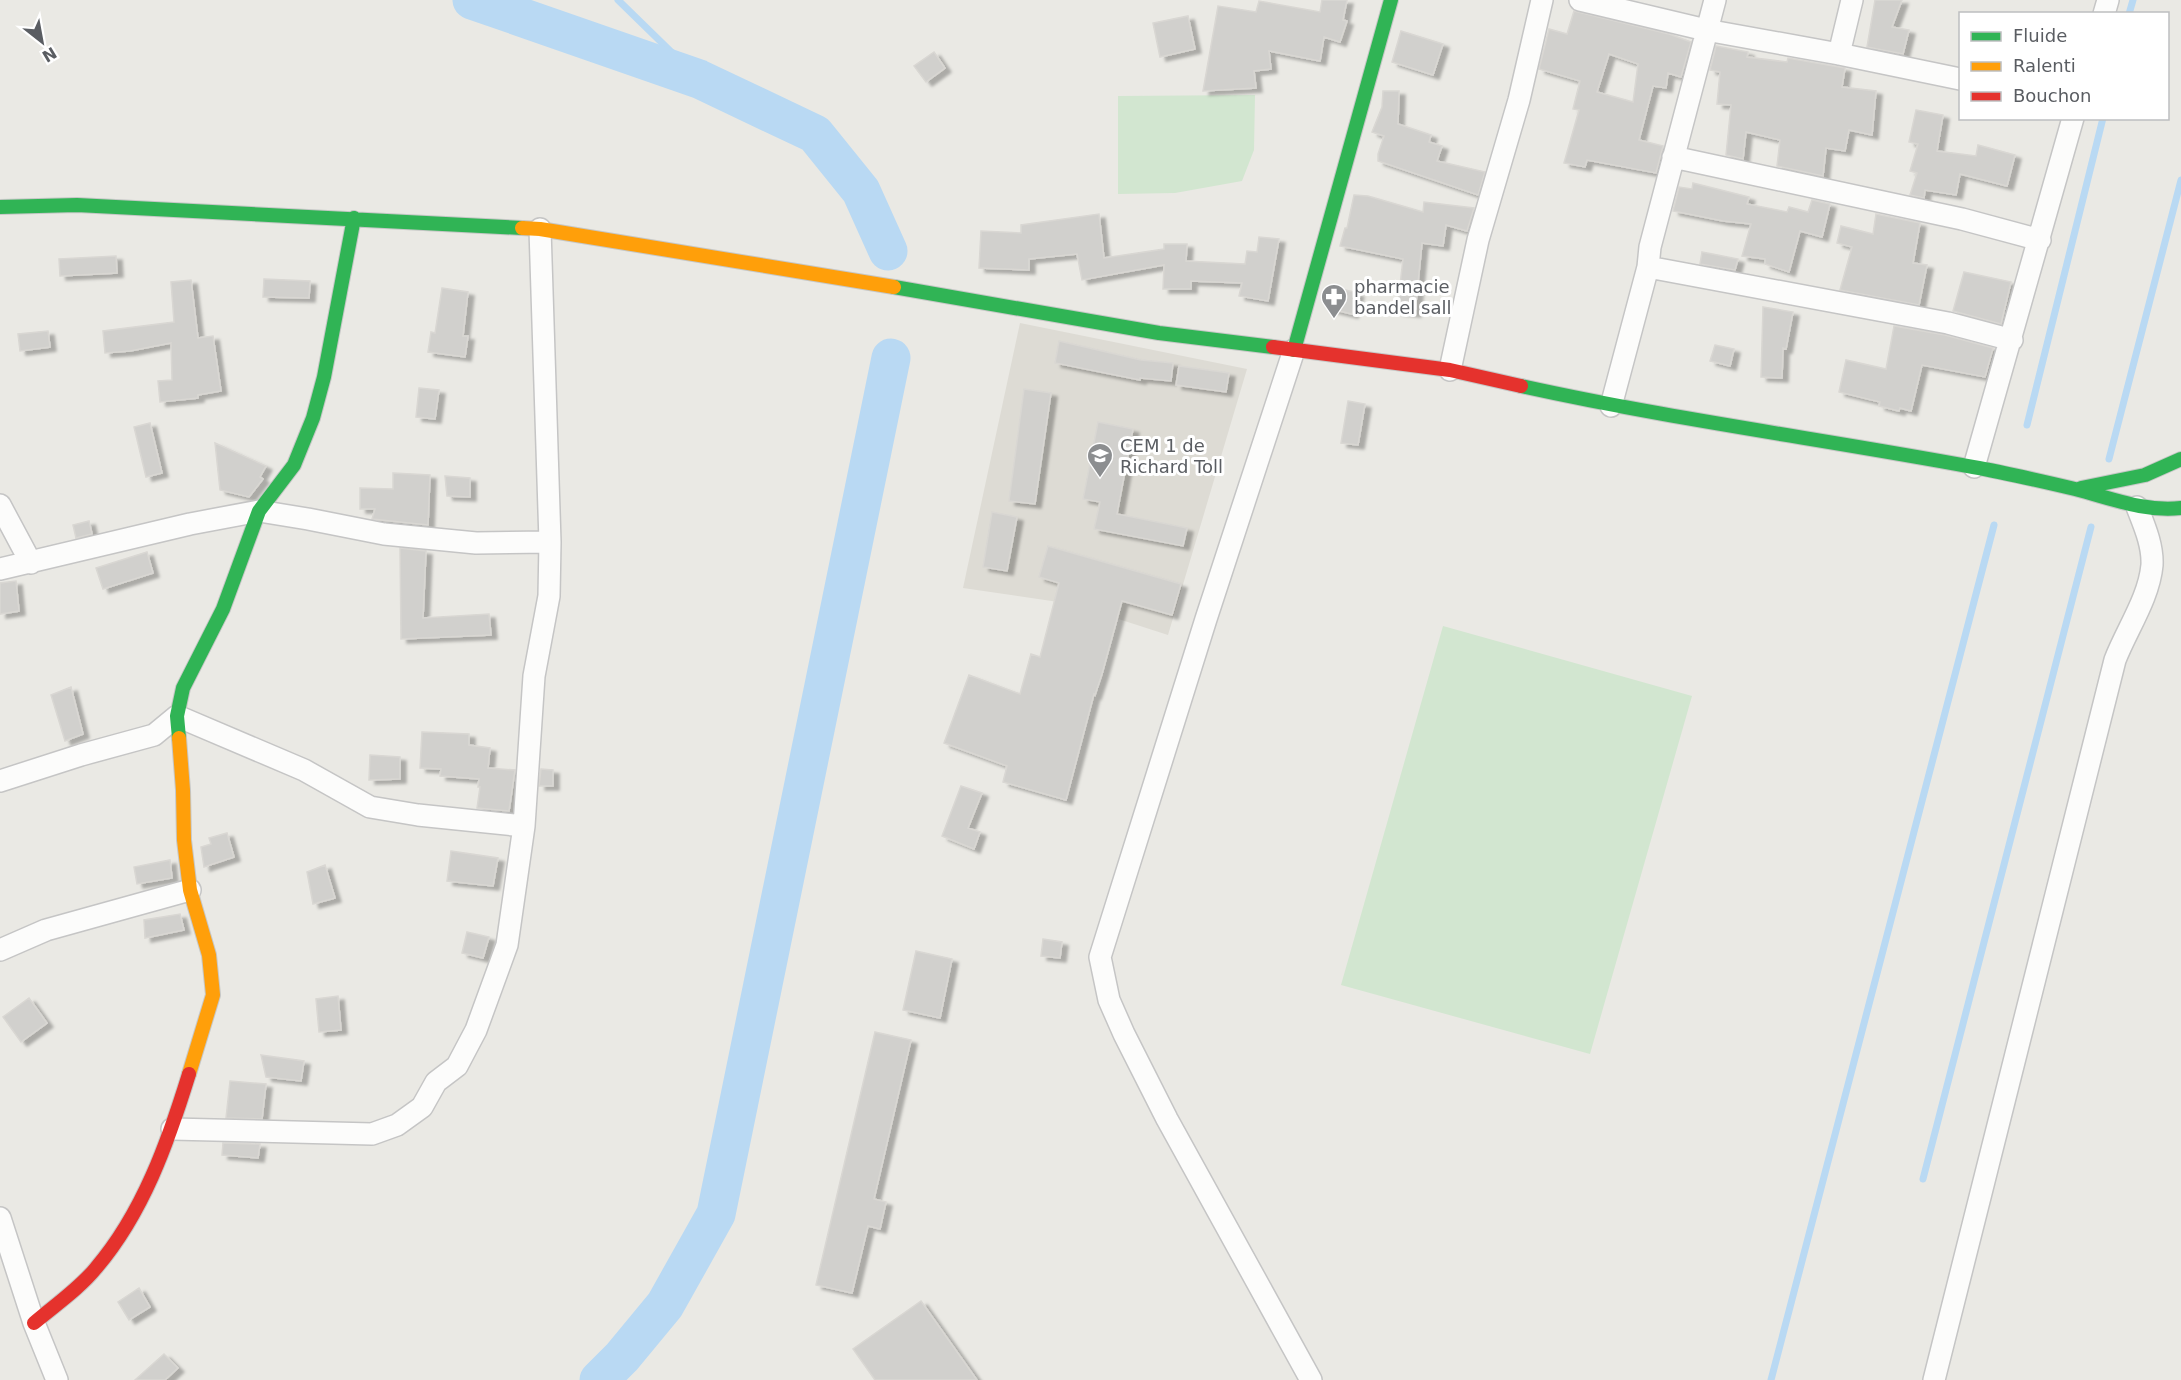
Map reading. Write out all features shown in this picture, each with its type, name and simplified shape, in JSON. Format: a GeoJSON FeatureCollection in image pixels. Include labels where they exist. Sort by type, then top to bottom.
{"type":"FeatureCollection","features":[{"type":"Feature","properties":{"kind":"street"},"geometry":{"type":"LineString","coordinates":[[1311,1380],[1167,1119],[1124,1034],[1109,1000],[1100,957],[1206,619],[1294,350],[1391,0]]}},
{"type":"Feature","properties":{"kind":"street"},"geometry":{"type":"LineString","coordinates":[[1450,370],[1478,240],[1519,100],[1542,0]]}},
{"type":"Feature","properties":{"kind":"street"},"geometry":{"type":"LineString","coordinates":[[1580,0],[1706,30],[1959,79]]}},
{"type":"Feature","properties":{"kind":"street"},"geometry":{"type":"LineString","coordinates":[[1611,406],[1715,0]]}},
{"type":"Feature","properties":{"kind":"street"},"geometry":{"type":"LineString","coordinates":[[1839,54],[1852,0]]}},
{"type":"Feature","properties":{"kind":"street"},"geometry":{"type":"LineString","coordinates":[[1974,467],[2012,340],[2072,120]]}},
{"type":"Feature","properties":{"kind":"street"},"geometry":{"type":"LineString","coordinates":[[1673,157],[1962,219],[2040,240]]}},
{"type":"Feature","properties":{"kind":"street"},"geometry":{"type":"LineString","coordinates":[[0,207],[77,205],[540,229],[821,274],[1159,333],[1450,370],[1611,406],[1974,467],[2076,489],[2137,507],[2162,510],[2181,508]]}},
{"type":"Feature","properties":{"kind":"street"},"geometry":{"type":"LineString","coordinates":[[34,1323],[95,1270],[128,1226],[172,1129],[213,995],[209,955],[190,890],[184,840],[183,790],[177,716],[183,688],[223,609],[259,511],[294,465],[313,418],[324,377],[354,218]]}},
{"type":"Feature","properties":{"kind":"street"},"geometry":{"type":"LineString","coordinates":[[172,1129],[372,1134],[397,1125],[422,1107],[436,1082],[457,1066],[477,1030],[507,945],[524,826],[534,676],[549,596],[550,542],[540,229]]}},
{"type":"Feature","properties":{"kind":"street"},"geometry":{"type":"LineString","coordinates":[[1648,267],[1948,323],[2012,340]]}},
{"type":"Feature","properties":{"kind":"street"},"geometry":{"type":"LineString","coordinates":[[2076,489],[2146,475],[2181,459]]}},
{"type":"Feature","properties":{"kind":"street"},"geometry":{"type":"LineString","coordinates":[[0,505],[31,563]]}},
{"type":"Feature","properties":{"kind":"street"},"geometry":{"type":"LineString","coordinates":[[1934,1380],[2115,660],[2147,588],[2152,564],[2146,530],[2137,507]]}},
{"type":"Feature","properties":{"kind":"street"},"geometry":{"type":"LineString","coordinates":[[0,569],[190,524],[259,511],[384,534],[476,543],[550,542]]}},
{"type":"Feature","properties":{"kind":"street"},"geometry":{"type":"LineString","coordinates":[[0,781],[154,735],[177,716]]}},
{"type":"Feature","properties":{"kind":"street"},"geometry":{"type":"LineString","coordinates":[[177,716],[304,770],[369,807],[418,816],[524,826]]}},
{"type":"Feature","properties":{"kind":"street"},"geometry":{"type":"LineString","coordinates":[[0,950],[46,930],[190,890]]}},
{"type":"Feature","properties":{"kind":"street"},"geometry":{"type":"LineString","coordinates":[[0,1218],[34,1323],[57,1380]]}},
{"type":"Feature","properties":{"kind":"shaded area","name":"CEM 1 de Richard Toll"},"geometry":{"type":"Polygon","coordinates":[[[1020,323],[1247,369],[1168,635],[1072,604],[963,588],[1020,323]]]}},
{"type":"Feature","properties":{"kind":"green space"},"geometry":{"type":"Polygon","coordinates":[[[1255,95],[1254,150],[1242,181],[1175,193],[1118,194],[1118,96],[1255,95]]]}},
{"type":"Feature","properties":{"kind":"green space"},"geometry":{"type":"Polygon","coordinates":[[[1443,626],[1692,696],[1590,1054],[1341,985],[1443,626]]]}},
{"type":"Feature","properties":{"kind":"building"},"geometry":{"type":"Polygon","coordinates":[[[1322,0],[1347,0],[1343,20],[1347,21],[1340,42],[1324,37],[1320,61],[1269,51],[1271,69],[1254,71],[1256,88],[1203,91],[1218,6],[1256,12],[1259,1],[1320,12],[1322,0]]]}},
{"type":"Feature","properties":{"kind":"building"},"geometry":{"type":"Polygon","coordinates":[[[1875,0],[1902,0],[1892,27],[1909,30],[1903,54],[1867,47],[1875,0]]]}},
{"type":"Feature","properties":{"kind":"building"},"geometry":{"type":"Polygon","coordinates":[[[1574,11],[1669,34],[1691,42],[1681,77],[1668,73],[1666,88],[1653,86],[1639,140],[1663,146],[1656,173],[1587,160],[1585,167],[1564,163],[1579,110],[1573,109],[1580,81],[1539,69],[1549,29],[1567,34],[1574,11]],[[1609,54],[1597,92],[1633,102],[1638,64],[1609,54]]]}},
{"type":"Feature","properties":{"kind":"building"},"geometry":{"type":"Polygon","coordinates":[[[1188,16],[1195,49],[1160,57],[1153,23],[1188,16]]]}},
{"type":"Feature","properties":{"kind":"building"},"geometry":{"type":"Polygon","coordinates":[[[1401,31],[1443,44],[1433,75],[1392,62],[1401,31]]]}},
{"type":"Feature","properties":{"kind":"building"},"geometry":{"type":"Polygon","coordinates":[[[1716,46],[1748,52],[1747,57],[1787,62],[1788,58],[1845,68],[1842,87],[1876,91],[1872,135],[1849,130],[1845,151],[1826,148],[1823,176],[1777,166],[1780,140],[1746,132],[1743,159],[1726,155],[1731,105],[1717,104],[1720,72],[1710,70],[1716,46]]]}},
{"type":"Feature","properties":{"kind":"building"},"geometry":{"type":"Polygon","coordinates":[[[934,52],[945,68],[926,82],[914,66],[934,52]]]}},
{"type":"Feature","properties":{"kind":"building"},"geometry":{"type":"Polygon","coordinates":[[[1383,91],[1399,91],[1398,124],[1431,135],[1429,142],[1442,146],[1437,161],[1485,172],[1478,195],[1378,161],[1384,136],[1372,132],[1382,107],[1383,91]]]}},
{"type":"Feature","properties":{"kind":"building"},"geometry":{"type":"Polygon","coordinates":[[[1916,110],[1943,115],[1937,151],[1976,156],[1978,145],[2015,155],[2007,186],[1960,174],[1956,195],[1925,190],[1924,198],[1910,195],[1917,173],[1910,171],[1918,144],[1909,142],[1916,110]]]}},
{"type":"Feature","properties":{"kind":"building"},"geometry":{"type":"Polygon","coordinates":[[[1693,183],[1749,197],[1747,204],[1787,212],[1789,207],[1808,212],[1812,200],[1830,204],[1822,237],[1800,231],[1789,272],[1765,264],[1765,259],[1742,256],[1751,224],[1673,211],[1679,187],[1692,189],[1693,183]]]}},
{"type":"Feature","properties":{"kind":"building"},"geometry":{"type":"Polygon","coordinates":[[[1354,195],[1368,196],[1423,212],[1424,202],[1474,208],[1467,231],[1446,225],[1443,246],[1422,243],[1415,313],[1397,311],[1403,259],[1340,246],[1345,228],[1347,228],[1354,195]]]}},
{"type":"Feature","properties":{"kind":"building"},"geometry":{"type":"Polygon","coordinates":[[[1099,214],[1104,258],[1164,249],[1164,244],[1187,244],[1186,261],[1245,264],[1247,251],[1257,252],[1259,237],[1279,239],[1268,301],[1239,296],[1242,283],[1191,281],[1191,289],[1163,289],[1164,265],[1082,280],[1077,254],[1029,259],[1029,270],[979,268],[981,231],[1021,233],[1021,225],[1099,214]]]}},
{"type":"Feature","properties":{"kind":"building"},"geometry":{"type":"Polygon","coordinates":[[[1876,214],[1920,223],[1913,263],[1927,265],[1919,305],[1840,290],[1852,247],[1837,243],[1841,226],[1873,234],[1876,214]]]}},
{"type":"Feature","properties":{"kind":"building"},"geometry":{"type":"Polygon","coordinates":[[[1702,252],[1738,259],[1735,270],[1700,264],[1702,252]]]}},
{"type":"Feature","properties":{"kind":"building"},"geometry":{"type":"Polygon","coordinates":[[[116,256],[117,273],[60,276],[59,259],[116,256]]]}},
{"type":"Feature","properties":{"kind":"building"},"geometry":{"type":"Polygon","coordinates":[[[1964,272],[2011,282],[2001,324],[1953,311],[1964,272]]]}},
{"type":"Feature","properties":{"kind":"building"},"geometry":{"type":"Polygon","coordinates":[[[264,279],[310,281],[309,298],[263,297],[264,279]]]}},
{"type":"Feature","properties":{"kind":"building"},"geometry":{"type":"Polygon","coordinates":[[[191,280],[198,338],[213,336],[221,391],[198,395],[198,398],[160,402],[158,381],[172,380],[171,343],[105,353],[103,331],[174,322],[171,282],[191,280]]]}},
{"type":"Feature","properties":{"kind":"building"},"geometry":{"type":"Polygon","coordinates":[[[442,288],[468,292],[463,336],[468,336],[465,357],[428,352],[431,332],[435,333],[442,288]]]}},
{"type":"Feature","properties":{"kind":"building"},"geometry":{"type":"Polygon","coordinates":[[[1337,288],[1358,293],[1352,314],[1331,309],[1337,288]]]}},
{"type":"Feature","properties":{"kind":"building"},"geometry":{"type":"Polygon","coordinates":[[[1763,307],[1793,312],[1786,349],[1783,348],[1782,378],[1761,377],[1763,307]]]}},
{"type":"Feature","properties":{"kind":"building"},"geometry":{"type":"Polygon","coordinates":[[[1894,326],[1945,335],[1993,348],[1985,377],[1922,365],[1911,411],[1900,408],[1899,411],[1879,406],[1880,402],[1839,392],[1846,360],[1886,369],[1894,326]]]}},
{"type":"Feature","properties":{"kind":"building"},"geometry":{"type":"Polygon","coordinates":[[[48,331],[50,347],[20,351],[18,334],[48,331]]]}},
{"type":"Feature","properties":{"kind":"building"},"geometry":{"type":"Polygon","coordinates":[[[1059,341],[1141,360],[1173,363],[1171,381],[1140,378],[1140,380],[1055,363],[1059,341]]]}},
{"type":"Feature","properties":{"kind":"building"},"geometry":{"type":"Polygon","coordinates":[[[1715,345],[1734,349],[1730,366],[1710,361],[1715,345]]]}},
{"type":"Feature","properties":{"kind":"building"},"geometry":{"type":"Polygon","coordinates":[[[1179,366],[1229,373],[1226,392],[1176,385],[1179,366]]]}},
{"type":"Feature","properties":{"kind":"building"},"geometry":{"type":"Polygon","coordinates":[[[419,388],[439,390],[435,419],[416,417],[419,388]]]}},
{"type":"Feature","properties":{"kind":"building"},"geometry":{"type":"Polygon","coordinates":[[[1024,389],[1051,393],[1035,504],[1009,501],[1024,389]]]}},
{"type":"Feature","properties":{"kind":"building"},"geometry":{"type":"Polygon","coordinates":[[[1348,401],[1365,404],[1358,445],[1341,443],[1348,401]]]}},
{"type":"Feature","properties":{"kind":"building"},"geometry":{"type":"Polygon","coordinates":[[[1098,422],[1133,429],[1117,514],[1187,528],[1183,546],[1094,529],[1100,502],[1083,499],[1098,422]]]}},
{"type":"Feature","properties":{"kind":"building"},"geometry":{"type":"Polygon","coordinates":[[[150,423],[162,473],[146,477],[134,427],[150,423]]]}},
{"type":"Feature","properties":{"kind":"building"},"geometry":{"type":"Polygon","coordinates":[[[215,443],[266,466],[260,477],[263,479],[249,497],[220,490],[215,443]]]}},
{"type":"Feature","properties":{"kind":"building"},"geometry":{"type":"Polygon","coordinates":[[[393,473],[430,475],[428,525],[372,519],[375,509],[360,509],[360,488],[393,489],[393,473]]]}},
{"type":"Feature","properties":{"kind":"building"},"geometry":{"type":"Polygon","coordinates":[[[445,476],[470,478],[470,497],[447,496],[445,476]]]}},
{"type":"Feature","properties":{"kind":"building"},"geometry":{"type":"Polygon","coordinates":[[[992,512],[1017,517],[1007,571],[983,567],[992,512]]]}},
{"type":"Feature","properties":{"kind":"building"},"geometry":{"type":"Polygon","coordinates":[[[89,521],[92,534],[76,538],[73,525],[89,521]]]}},
{"type":"Feature","properties":{"kind":"building"},"geometry":{"type":"Polygon","coordinates":[[[1048,546],[1181,584],[1172,615],[1122,601],[1066,800],[1003,782],[1007,766],[944,743],[969,675],[1020,694],[1031,654],[1040,657],[1059,583],[1039,577],[1048,546]]]}},
{"type":"Feature","properties":{"kind":"building"},"geometry":{"type":"Polygon","coordinates":[[[400,548],[426,551],[423,618],[489,614],[491,635],[401,639],[400,548]]]}},
{"type":"Feature","properties":{"kind":"building"},"geometry":{"type":"Polygon","coordinates":[[[147,552],[153,573],[103,589],[96,568],[147,552]]]}},
{"type":"Feature","properties":{"kind":"building"},"geometry":{"type":"Polygon","coordinates":[[[16,581],[19,611],[0,614],[0,583],[16,581]]]}},
{"type":"Feature","properties":{"kind":"building"},"geometry":{"type":"Polygon","coordinates":[[[71,687],[83,734],[65,741],[51,695],[71,687]]]}},
{"type":"Feature","properties":{"kind":"building"},"geometry":{"type":"Polygon","coordinates":[[[422,732],[469,734],[469,745],[490,748],[488,768],[515,770],[509,811],[477,808],[479,779],[440,776],[441,769],[420,768],[422,732]]]}},
{"type":"Feature","properties":{"kind":"building"},"geometry":{"type":"Polygon","coordinates":[[[370,755],[400,757],[400,779],[369,780],[370,755]]]}},
{"type":"Feature","properties":{"kind":"building"},"geometry":{"type":"Polygon","coordinates":[[[541,769],[553,770],[553,786],[539,786],[541,769]]]}},
{"type":"Feature","properties":{"kind":"building"},"geometry":{"type":"Polygon","coordinates":[[[961,786],[982,793],[968,828],[980,832],[974,849],[942,836],[961,786]]]}},
{"type":"Feature","properties":{"kind":"building"},"geometry":{"type":"Polygon","coordinates":[[[227,833],[234,857],[204,867],[201,847],[211,844],[209,838],[227,833]]]}},
{"type":"Feature","properties":{"kind":"building"},"geometry":{"type":"Polygon","coordinates":[[[451,851],[498,858],[493,886],[447,881],[451,851]]]}},
{"type":"Feature","properties":{"kind":"building"},"geometry":{"type":"Polygon","coordinates":[[[170,860],[172,878],[137,884],[134,867],[170,860]]]}},
{"type":"Feature","properties":{"kind":"building"},"geometry":{"type":"Polygon","coordinates":[[[325,865],[335,898],[313,904],[307,872],[325,865]]]}},
{"type":"Feature","properties":{"kind":"building"},"geometry":{"type":"Polygon","coordinates":[[[180,914],[184,930],[145,938],[144,920],[180,914]]]}},
{"type":"Feature","properties":{"kind":"building"},"geometry":{"type":"Polygon","coordinates":[[[467,932],[489,937],[483,958],[462,953],[467,932]]]}},
{"type":"Feature","properties":{"kind":"building"},"geometry":{"type":"Polygon","coordinates":[[[1043,939],[1062,942],[1060,958],[1041,956],[1043,939]]]}},
{"type":"Feature","properties":{"kind":"building"},"geometry":{"type":"Polygon","coordinates":[[[916,951],[952,959],[940,1018],[903,1010],[916,951]]]}},
{"type":"Feature","properties":{"kind":"building"},"geometry":{"type":"Polygon","coordinates":[[[338,996],[341,1030],[319,1032],[316,999],[338,996]]]}},
{"type":"Feature","properties":{"kind":"building"},"geometry":{"type":"Polygon","coordinates":[[[29,998],[47,1023],[21,1042],[3,1017],[29,998]]]}},
{"type":"Feature","properties":{"kind":"building"},"geometry":{"type":"Polygon","coordinates":[[[875,1032],[911,1040],[874,1199],[886,1202],[880,1229],[868,1226],[852,1293],[816,1285],[875,1032]]]}},
{"type":"Feature","properties":{"kind":"building"},"geometry":{"type":"Polygon","coordinates":[[[261,1055],[304,1061],[301,1081],[266,1077],[261,1055]]]}},
{"type":"Feature","properties":{"kind":"building"},"geometry":{"type":"Polygon","coordinates":[[[230,1081],[266,1084],[262,1119],[226,1118],[230,1081]]]}},
{"type":"Feature","properties":{"kind":"building"},"geometry":{"type":"Polygon","coordinates":[[[223,1143],[260,1144],[258,1158],[222,1155],[223,1143]]]}},
{"type":"Feature","properties":{"kind":"building"},"geometry":{"type":"Polygon","coordinates":[[[139,1288],[150,1307],[129,1320],[118,1302],[139,1288]]]}},
{"type":"Feature","properties":{"kind":"building"},"geometry":{"type":"Polygon","coordinates":[[[921,1301],[977,1380],[875,1380],[853,1349],[921,1301]]]}},
{"type":"Feature","properties":{"kind":"building"},"geometry":{"type":"Polygon","coordinates":[[[164,1354],[178,1368],[165,1380],[135,1380],[164,1354]]]}},
{"type":"Feature","properties":{"kind":"waterway"},"geometry":{"type":"LineString","coordinates":[[472,0],[699,79],[815,134],[861,191],[888,251]]}},
{"type":"Feature","properties":{"kind":"waterway"},"geometry":{"type":"LineString","coordinates":[[618,0],[699,79]]}},
{"type":"Feature","properties":{"kind":"waterway"},"geometry":{"type":"LineString","coordinates":[[2130,12],[2133,0]]}},
{"type":"Feature","properties":{"kind":"waterway"},"geometry":{"type":"LineString","coordinates":[[2027,425],[2103,120]]}},
{"type":"Feature","properties":{"kind":"waterway"},"geometry":{"type":"LineString","coordinates":[[2109,459],[2181,180]]}},
{"type":"Feature","properties":{"kind":"waterway"},"geometry":{"type":"LineString","coordinates":[[599,1380],[622,1357],[665,1305],[716,1214],[891,358]]}},
{"type":"Feature","properties":{"kind":"waterway"},"geometry":{"type":"LineString","coordinates":[[1771,1380],[1994,525]]}},
{"type":"Feature","properties":{"kind":"waterway"},"geometry":{"type":"LineString","coordinates":[[1923,1179],[2091,527]]}},
{"type":"Feature","properties":{"kind":"traffic: fast"},"geometry":{"type":"LineString","coordinates":[[1294,350],[1391,0]]}},
{"type":"Feature","properties":{"kind":"traffic: fast"},"geometry":{"type":"LineString","coordinates":[[0,207],[77,205],[522,228]]}},
{"type":"Feature","properties":{"kind":"traffic: fast"},"geometry":{"type":"LineString","coordinates":[[179,738],[177,716],[183,688],[223,609],[259,511],[294,465],[313,418],[324,377],[354,218]]}},
{"type":"Feature","properties":{"kind":"traffic: fast"},"geometry":{"type":"LineString","coordinates":[[894,287],[1159,333],[1273,347]]}},
{"type":"Feature","properties":{"kind":"traffic: fast"},"geometry":{"type":"LineString","coordinates":[[1521,386],[1633,409],[1986,469],[2140,506],[2181,508]]}},
{"type":"Feature","properties":{"kind":"traffic: fast"},"geometry":{"type":"LineString","coordinates":[[2081,488],[2145,475],[2181,459]]}},
{"type":"Feature","properties":{"kind":"traffic: slow"},"geometry":{"type":"LineString","coordinates":[[522,228],[540,229],[894,287]]}},
{"type":"Feature","properties":{"kind":"traffic: slow"},"geometry":{"type":"LineString","coordinates":[[179,738],[184,840],[190,890],[209,955],[213,995],[189,1074]]}},
{"type":"Feature","properties":{"kind":"traffic: jam"},"geometry":{"type":"LineString","coordinates":[[1273,347],[1450,370],[1521,386]]}},
{"type":"Feature","properties":{"kind":"traffic: jam"},"geometry":{"type":"LineString","coordinates":[[34,1323],[75,1290],[113,1247],[141,1200],[163,1151],[189,1074]]}},
{"type":"Feature","properties":{"kind":"place","name":"pharmacie bandel sall"},"geometry":{"type":"Point","coordinates":[1334,320]}},
{"type":"Feature","properties":{"kind":"place","name":"CEM 1 de Richard Toll"},"geometry":{"type":"Point","coordinates":[1100,479]}}]}
